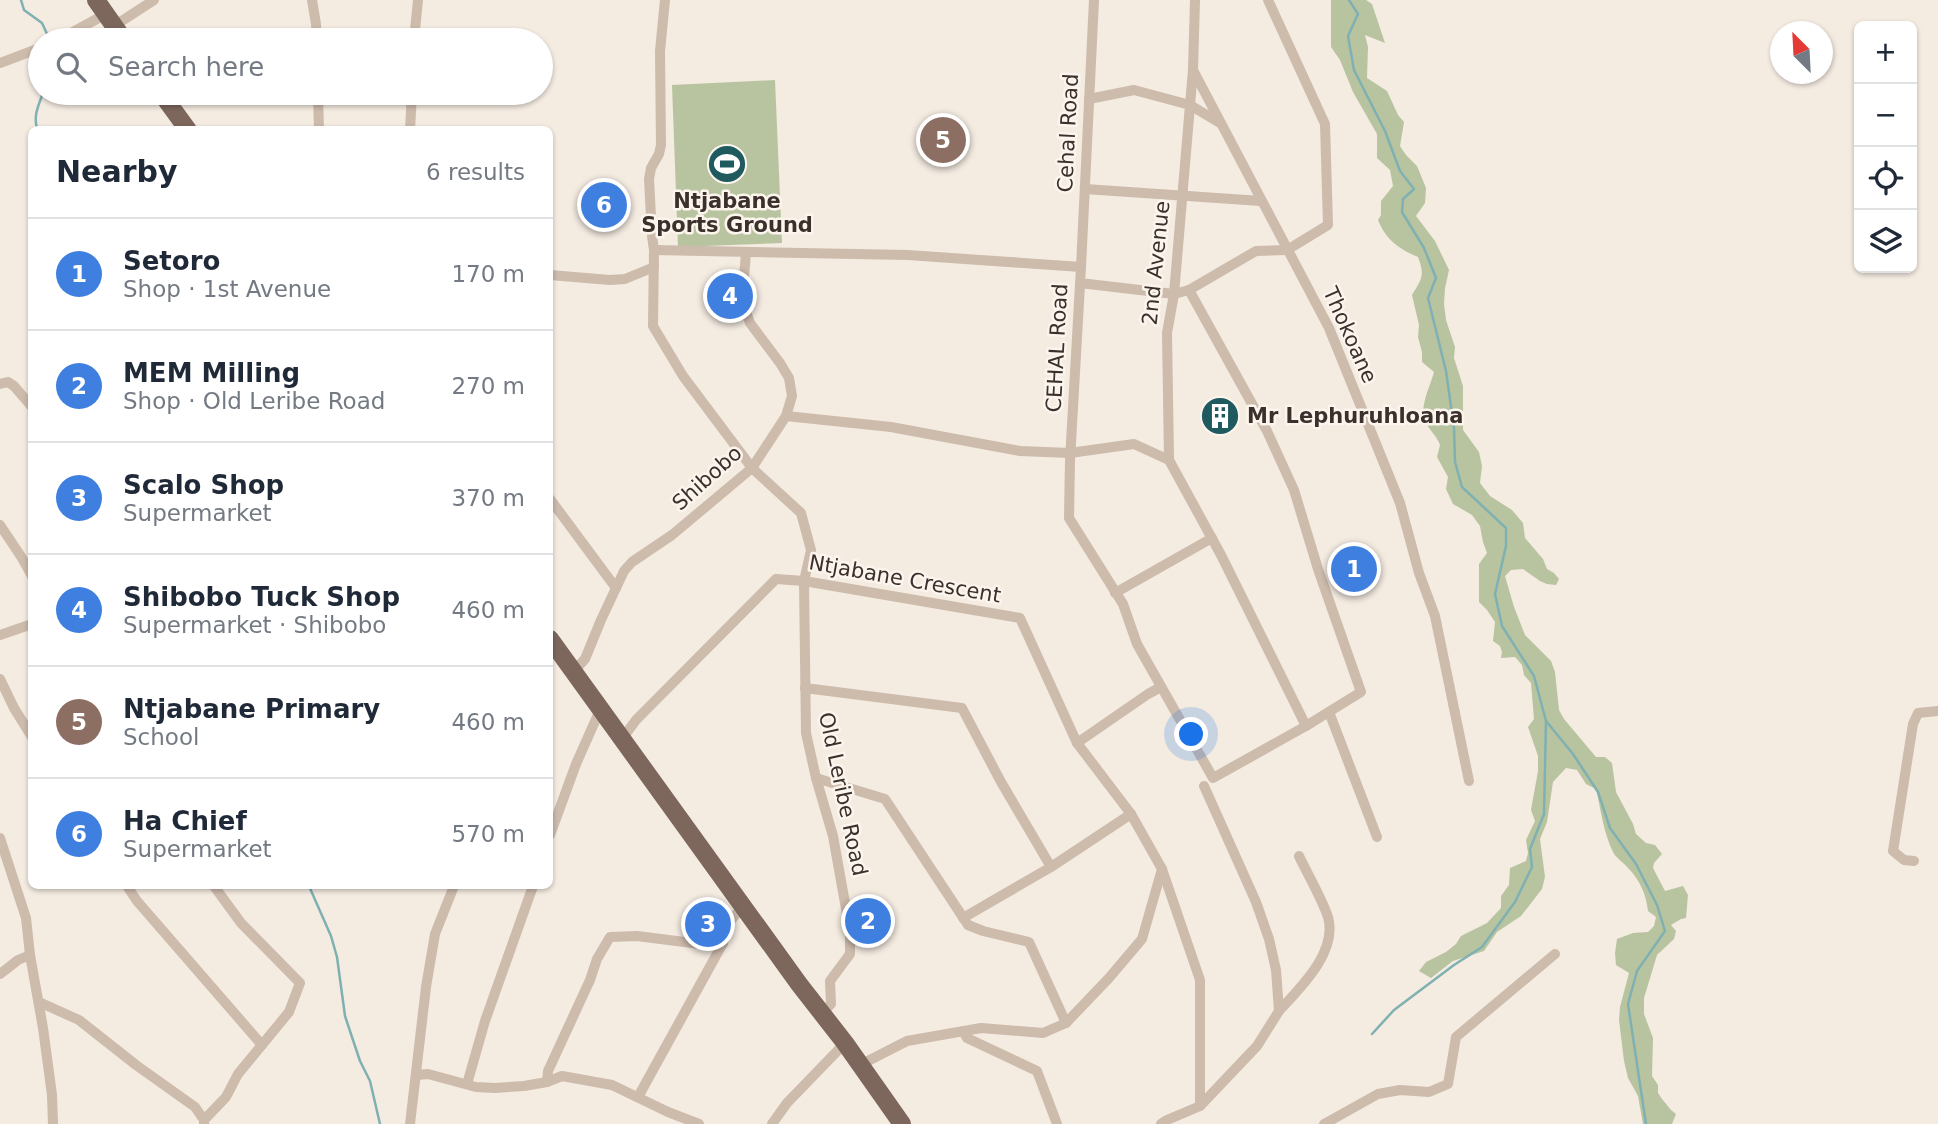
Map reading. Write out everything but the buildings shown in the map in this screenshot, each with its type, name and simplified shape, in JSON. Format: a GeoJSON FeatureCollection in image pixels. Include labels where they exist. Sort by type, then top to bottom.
{"type":"FeatureCollection","features":[{"type":"Feature","properties":{"kind":"main road"},"geometry":{"type":"LineString","coordinates":[[170,105],[185,126]]}},
{"type":"Feature","properties":{"kind":"main road"},"geometry":{"type":"LineString","coordinates":[[553,643],[902,1124]]}},
{"type":"Feature","properties":{"kind":"street"},"geometry":{"type":"LineString","coordinates":[[89,28],[154,0]]}},
{"type":"Feature","properties":{"kind":"street"},"geometry":{"type":"LineString","coordinates":[[312,0],[316,28]]}},
{"type":"Feature","properties":{"kind":"street"},"geometry":{"type":"LineString","coordinates":[[415,28],[418,0]]}},
{"type":"Feature","properties":{"kind":"street","name":"Old Leribe Road"},"geometry":{"type":"LineString","coordinates":[[665,0],[660,51],[661,145],[649,179],[654,250],[653,326],[683,376],[752,468],[801,513],[811,551],[804,581],[806,733],[833,836],[850,931],[850,954],[830,981],[831,1004],[822,1013]]}},
{"type":"Feature","properties":{"kind":"street","name":"Cehal Road"},"geometry":{"type":"LineString","coordinates":[[1081,267],[1094,0]]}},
{"type":"Feature","properties":{"kind":"street","name":"Thokoane"},"geometry":{"type":"LineString","coordinates":[[1195,0],[1193,70],[1329,328],[1400,503],[1419,573],[1436,616],[1469,781]]}},
{"type":"Feature","properties":{"kind":"street"},"geometry":{"type":"LineString","coordinates":[[1080,283],[1174,294],[1189,290],[1256,251],[1287,250],[1328,225],[1325,124],[1268,0]]}},
{"type":"Feature","properties":{"kind":"street"},"geometry":{"type":"LineString","coordinates":[[0,63],[28,52]]}},
{"type":"Feature","properties":{"kind":"street","name":"2nd Avenue"},"geometry":{"type":"LineString","coordinates":[[1193,70],[1174,294],[1167,333],[1169,460],[1212,538],[1306,726]]}},
{"type":"Feature","properties":{"kind":"street"},"geometry":{"type":"LineString","coordinates":[[1089,99],[1134,90],[1190,105],[1220,123]]}},
{"type":"Feature","properties":{"kind":"street"},"geometry":{"type":"LineString","coordinates":[[318,105],[319,126]]}},
{"type":"Feature","properties":{"kind":"street"},"geometry":{"type":"LineString","coordinates":[[410,126],[411,105]]}},
{"type":"Feature","properties":{"kind":"street"},"geometry":{"type":"LineString","coordinates":[[1085,189],[1261,201]]}},
{"type":"Feature","properties":{"kind":"street","name":"CEHAL Road"},"geometry":{"type":"LineString","coordinates":[[654,250],[908,255],[1081,267],[1070,453],[1069,518],[1123,604],[1137,643],[1208,782],[1269,939],[1276,970],[1279,1011]]}},
{"type":"Feature","properties":{"kind":"street","name":"Shibobo"},"geometry":{"type":"LineString","coordinates":[[573,672],[585,659],[624,571],[752,468],[786,416],[792,396],[789,378],[750,323],[742,301],[747,253]]}},
{"type":"Feature","properties":{"kind":"street"},"geometry":{"type":"LineString","coordinates":[[553,275],[625,279],[654,267]]}},
{"type":"Feature","properties":{"kind":"street"},"geometry":{"type":"LineString","coordinates":[[1189,290],[1267,431],[1294,490],[1361,692],[1208,782]]}},
{"type":"Feature","properties":{"kind":"street"},"geometry":{"type":"LineString","coordinates":[[0,384],[8,382],[28,402]]}},
{"type":"Feature","properties":{"kind":"street"},"geometry":{"type":"LineString","coordinates":[[786,416],[891,427],[1020,451],[1070,453],[1134,444],[1169,460]]}},
{"type":"Feature","properties":{"kind":"street"},"geometry":{"type":"LineString","coordinates":[[553,503],[616,588]]}},
{"type":"Feature","properties":{"kind":"street"},"geometry":{"type":"LineString","coordinates":[[0,525],[28,569]]}},
{"type":"Feature","properties":{"kind":"street"},"geometry":{"type":"LineString","coordinates":[[1115,593],[1212,538]]}},
{"type":"Feature","properties":{"kind":"street","name":"Ntjabane Crescent"},"geometry":{"type":"LineString","coordinates":[[622,739],[636,720],[776,579],[804,581],[1020,618],[1077,743],[1132,814],[1162,869],[1200,980],[1200,1106]]}},
{"type":"Feature","properties":{"kind":"street"},"geometry":{"type":"LineString","coordinates":[[0,635],[28,625]]}},
{"type":"Feature","properties":{"kind":"street"},"geometry":{"type":"LineString","coordinates":[[0,679],[13,708],[28,731]]}},
{"type":"Feature","properties":{"kind":"street"},"geometry":{"type":"LineString","coordinates":[[1077,743],[1161,687]]}},
{"type":"Feature","properties":{"kind":"street"},"geometry":{"type":"LineString","coordinates":[[805,688],[962,708],[1001,782],[1051,867]]}},
{"type":"Feature","properties":{"kind":"street"},"geometry":{"type":"LineString","coordinates":[[553,827],[576,764],[600,710]]}},
{"type":"Feature","properties":{"kind":"street"},"geometry":{"type":"LineString","coordinates":[[1913,861],[1904,860],[1893,851],[1909,744],[1918,713],[1938,711]]}},
{"type":"Feature","properties":{"kind":"street"},"geometry":{"type":"LineString","coordinates":[[1329,712],[1377,837]]}},
{"type":"Feature","properties":{"kind":"street"},"geometry":{"type":"LineString","coordinates":[[816,778],[885,799],[968,925],[1029,942],[1066,1023]]}},
{"type":"Feature","properties":{"kind":"street"},"geometry":{"type":"LineString","coordinates":[[963,918],[1051,867],[1132,814]]}},
{"type":"Feature","properties":{"kind":"street"},"geometry":{"type":"LineString","coordinates":[[0,838],[26,918],[52,1095],[53,1124]]}},
{"type":"Feature","properties":{"kind":"street"},"geometry":{"type":"LineString","coordinates":[[1167,1123],[1200,1106],[1257,1046],[1279,1011],[1315,971],[1327,942],[1328,918],[1299,856]]}},
{"type":"Feature","properties":{"kind":"street"},"geometry":{"type":"LineString","coordinates":[[860,1065],[907,1041],[981,1028],[1043,1033],[1066,1023],[1142,939],[1162,869]]}},
{"type":"Feature","properties":{"kind":"street"},"geometry":{"type":"LineString","coordinates":[[129,889],[262,1045]]}},
{"type":"Feature","properties":{"kind":"street"},"geometry":{"type":"LineString","coordinates":[[39,1002],[79,1020],[195,1107],[204,1122],[226,1097],[238,1074],[289,1012],[300,984],[256,941],[216,889]]}},
{"type":"Feature","properties":{"kind":"street"},"geometry":{"type":"LineString","coordinates":[[410,1124],[435,934],[453,889]]}},
{"type":"Feature","properties":{"kind":"street"},"geometry":{"type":"LineString","coordinates":[[467,1084],[485,1021],[532,889]]}},
{"type":"Feature","properties":{"kind":"street"},"geometry":{"type":"LineString","coordinates":[[638,1097],[723,943],[725,928],[738,911],[744,908]]}},
{"type":"Feature","properties":{"kind":"street"},"geometry":{"type":"LineString","coordinates":[[547,1082],[548,1071],[597,959],[610,937],[637,936],[700,944],[723,943]]}},
{"type":"Feature","properties":{"kind":"street"},"geometry":{"type":"LineString","coordinates":[[1324,1124],[1378,1094],[1400,1090],[1429,1093],[1448,1084],[1456,1037],[1555,954]]}},
{"type":"Feature","properties":{"kind":"street"},"geometry":{"type":"LineString","coordinates":[[0,974],[18,960],[30,955]]}},
{"type":"Feature","properties":{"kind":"street"},"geometry":{"type":"LineString","coordinates":[[963,1031],[967,1038],[1037,1071],[1057,1124]]}},
{"type":"Feature","properties":{"kind":"street"},"geometry":{"type":"LineString","coordinates":[[772,1124],[787,1103],[845,1043]]}},
{"type":"Feature","properties":{"kind":"street"},"geometry":{"type":"LineString","coordinates":[[416,1075],[428,1074],[476,1087],[495,1088],[547,1082],[562,1076],[612,1085],[699,1124]]}},
{"type":"Feature","properties":{"kind":"green space"},"geometry":{"type":"Polygon","coordinates":[[[1331,0],[1366,0],[1372,4],[1385,43],[1365,35],[1368,47],[1367,78],[1387,91],[1404,122],[1400,146],[1417,166],[1426,188],[1425,203],[1416,216],[1435,241],[1449,270],[1444,304],[1446,320],[1463,386],[1463,430],[1479,452],[1482,466],[1480,483],[1490,496],[1512,510],[1523,523],[1525,538],[1543,559],[1547,569],[1559,579],[1556,585],[1547,584],[1523,569],[1511,570],[1505,576],[1525,635],[1551,661],[1555,672],[1559,710],[1564,719],[1596,757],[1605,757],[1612,763],[1616,792],[1636,834],[1646,843],[1655,845],[1662,854],[1653,868],[1665,891],[1683,886],[1688,895],[1686,918],[1671,925],[1676,931],[1674,939],[1657,955],[1644,998],[1644,1014],[1653,1038],[1652,1076],[1658,1085],[1658,1093],[1676,1114],[1672,1124],[1643,1124],[1638,1096],[1628,1078],[1624,1061],[1619,1020],[1629,973],[1616,965],[1617,939],[1633,933],[1648,932],[1654,926],[1656,917],[1648,911],[1644,893],[1636,877],[1613,852],[1596,789],[1586,784],[1577,770],[1566,768],[1553,782],[1547,822],[1540,839],[1545,877],[1542,889],[1521,916],[1497,932],[1484,951],[1453,961],[1431,978],[1419,971],[1426,962],[1456,944],[1461,936],[1487,923],[1501,908],[1501,896],[1509,885],[1510,868],[1526,861],[1528,853],[1526,840],[1535,821],[1531,810],[1538,756],[1528,727],[1534,719],[1531,683],[1515,657],[1501,658],[1500,646],[1493,641],[1495,622],[1479,602],[1479,564],[1487,553],[1480,526],[1472,515],[1453,504],[1446,489],[1448,477],[1437,457],[1440,445],[1425,421],[1424,403],[1434,372],[1422,362],[1419,325],[1412,295],[1420,281],[1421,268],[1418,257],[1394,243],[1378,220],[1381,215],[1381,201],[1393,186],[1390,170],[1377,158],[1377,134],[1331,47],[1331,0]]]}},
{"type":"Feature","properties":{"kind":"green space","name":"Ntjabane Sports Ground"},"geometry":{"type":"Polygon","coordinates":[[[775,80],[782,243],[678,247],[672,85],[775,80]]]}},
{"type":"Feature","properties":{"kind":"waterway"},"geometry":{"type":"LineString","coordinates":[[21,0],[24,10],[42,23],[44,28]]}},
{"type":"Feature","properties":{"kind":"waterway"},"geometry":{"type":"LineString","coordinates":[[1349,0],[1358,14],[1348,36],[1354,70],[1385,131],[1400,171],[1414,189],[1403,199],[1402,212],[1424,248],[1436,278],[1428,298],[1446,371],[1454,428],[1455,462],[1462,487],[1506,528],[1506,546],[1495,594],[1502,626],[1534,676],[1546,721],[1573,754],[1598,792],[1610,828],[1636,864],[1657,905],[1665,931],[1637,971],[1628,1004],[1646,1124]]}},
{"type":"Feature","properties":{"kind":"waterway"},"geometry":{"type":"LineString","coordinates":[[36,126],[38,105]]}},
{"type":"Feature","properties":{"kind":"waterway"},"geometry":{"type":"LineString","coordinates":[[1372,1034],[1394,1010],[1482,947],[1515,902],[1532,867],[1530,849],[1544,814],[1546,721]]}},
{"type":"Feature","properties":{"kind":"waterway"},"geometry":{"type":"LineString","coordinates":[[310,889],[331,936],[337,957],[345,1016],[360,1061],[370,1081],[380,1124]]}},
{"type":"Feature","properties":{"kind":"place","name":"Ntjabane Primary"},"geometry":{"type":"Point","coordinates":[943,140]}},
{"type":"Feature","properties":{"kind":"place","name":"Ntjabane Sports Ground"},"geometry":{"type":"Point","coordinates":[727,164]}},
{"type":"Feature","properties":{"kind":"place","name":"Ha Chief"},"geometry":{"type":"Point","coordinates":[604,205]}},
{"type":"Feature","properties":{"kind":"place","name":"Shibobo Tuck Shop"},"geometry":{"type":"Point","coordinates":[730,296]}},
{"type":"Feature","properties":{"kind":"place","name":"Mr Lephuruhloana"},"geometry":{"type":"Point","coordinates":[1220,416]}},
{"type":"Feature","properties":{"kind":"place","name":"Setoro"},"geometry":{"type":"Point","coordinates":[1354,569]}},
{"type":"Feature","properties":{"kind":"place","name":"MEM Milling"},"geometry":{"type":"Point","coordinates":[868,921]}},
{"type":"Feature","properties":{"kind":"place","name":"Scalo Shop"},"geometry":{"type":"Point","coordinates":[708,924]}}]}
